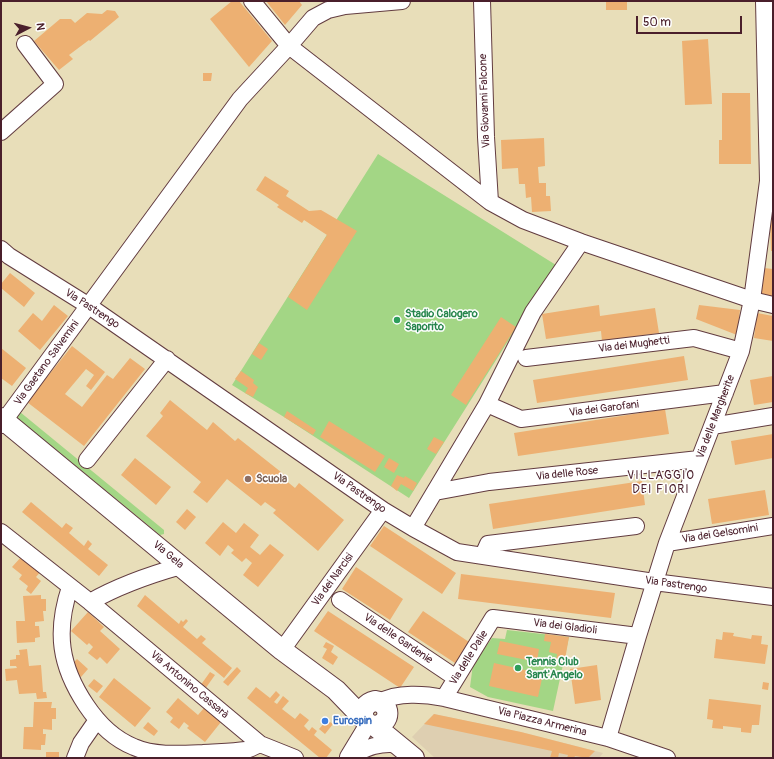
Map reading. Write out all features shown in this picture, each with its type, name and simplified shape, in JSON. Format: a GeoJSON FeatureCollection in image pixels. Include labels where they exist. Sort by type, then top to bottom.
{"type":"FeatureCollection","features":[{"type":"Feature","properties":{"kind":"main road","name":"Via Gela"},"geometry":{"type":"LineString","coordinates":[[2,421],[282,650],[336,690],[376,715],[407,752]]}},
{"type":"Feature","properties":{"kind":"street"},"geometry":{"type":"LineString","coordinates":[[252,1],[289,46],[490,202],[523,220],[581,242],[752,300],[773,305]]}},
{"type":"Feature","properties":{"kind":"street","name":"Via Gaetano Salvemini"},"geometry":{"type":"LineString","coordinates":[[2,421],[89,306],[240,99],[313,18],[328,10],[344,6],[402,1]]}},
{"type":"Feature","properties":{"kind":"street","name":"Via Giovanni Falcone"},"geometry":{"type":"LineString","coordinates":[[482,1],[486,137],[490,202]]}},
{"type":"Feature","properties":{"kind":"street","name":"Via delle Margherite"},"geometry":{"type":"LineString","coordinates":[[608,738],[667,543],[741,351],[752,300],[770,181],[764,1]]}},
{"type":"Feature","properties":{"kind":"street"},"geometry":{"type":"LineString","coordinates":[[1,132],[55,84],[25,44]]}},
{"type":"Feature","properties":{"kind":"street"},"geometry":{"type":"LineString","coordinates":[[413,528],[487,404],[533,312],[581,242]]}},
{"type":"Feature","properties":{"kind":"street","name":"Via Pastrengo"},"geometry":{"type":"LineString","coordinates":[[4,257],[89,306],[384,510],[457,552],[654,582],[773,597]]}},
{"type":"Feature","properties":{"kind":"street","name":"Via dei Mughetti"},"geometry":{"type":"LineString","coordinates":[[526,358],[694,338],[741,351]]}},
{"type":"Feature","properties":{"kind":"street"},"geometry":{"type":"LineString","coordinates":[[87,460],[167,360]]}},
{"type":"Feature","properties":{"kind":"street","name":"Via dei Garofani"},"geometry":{"type":"LineString","coordinates":[[487,404],[520,419],[725,393]]}},
{"type":"Feature","properties":{"kind":"street"},"geometry":{"type":"LineString","coordinates":[[712,426],[773,416]]}},
{"type":"Feature","properties":{"kind":"street","name":"Via delle Rose"},"geometry":{"type":"LineString","coordinates":[[434,492],[489,482],[699,459]]}},
{"type":"Feature","properties":{"kind":"street","name":"Via dei Narcisi"},"geometry":{"type":"LineString","coordinates":[[282,650],[384,510]]}},
{"type":"Feature","properties":{"kind":"street"},"geometry":{"type":"LineString","coordinates":[[483,555],[488,544],[636,526]]}},
{"type":"Feature","properties":{"kind":"street","name":"Via dei Gelsomini"},"geometry":{"type":"LineString","coordinates":[[667,543],[773,526]]}},
{"type":"Feature","properties":{"kind":"street","name":"Via Antonino Cassarà"},"geometry":{"type":"LineString","coordinates":[[1,532],[90,602],[260,744],[295,758]]}},
{"type":"Feature","properties":{"kind":"street"},"geometry":{"type":"LineString","coordinates":[[90,602],[107,592],[156,573],[181,566]]}},
{"type":"Feature","properties":{"kind":"street"},"geometry":{"type":"LineString","coordinates":[[70,587],[64,606],[62,626],[62,646],[65,661],[73,684],[97,720],[116,737],[134,747],[167,754],[247,750],[260,744]]}},
{"type":"Feature","properties":{"kind":"street","name":"Via delle Gardenie"},"geometry":{"type":"LineString","coordinates":[[340,600],[456,678]]}},
{"type":"Feature","properties":{"kind":"street","name":"Via dei Gladioli"},"geometry":{"type":"LineString","coordinates":[[493,618],[638,636]]}},
{"type":"Feature","properties":{"kind":"street","name":"Via delle Dalie"},"geometry":{"type":"LineString","coordinates":[[444,698],[493,618]]}},
{"type":"Feature","properties":{"kind":"street","name":"Via Piazza Armerina"},"geometry":{"type":"LineString","coordinates":[[376,715],[400,705],[415,696],[429,695],[608,738],[667,758]]}},
{"type":"Feature","properties":{"kind":"street"},"geometry":{"type":"LineString","coordinates":[[348,757],[376,715]]}},
{"type":"Feature","properties":{"kind":"street"},"geometry":{"type":"LineString","coordinates":[[75,758],[81,743],[97,720]]}},
{"type":"Feature","properties":{"kind":"street"},"geometry":{"type":"LineString","coordinates":[[348,757],[366,748],[380,744],[393,744],[407,752]]}},
{"type":"Feature","properties":{"kind":"shaded area"},"geometry":{"type":"Polygon","coordinates":[[[434,714],[521,732],[603,753],[599,758],[435,758],[412,737],[434,714]]]}},
{"type":"Feature","properties":{"kind":"green space","name":"Stadio Calogero Saporito"},"geometry":{"type":"Polygon","coordinates":[[[378,154],[556,265],[409,498],[232,385],[378,154]]]}},
{"type":"Feature","properties":{"kind":"green space"},"geometry":{"type":"Polygon","coordinates":[[[20,412],[164,530],[164,534],[160,535],[16,417],[20,412]]]}},
{"type":"Feature","properties":{"kind":"green space","name":"Tennis Club Sant'Angelo"},"geometry":{"type":"Polygon","coordinates":[[[507,630],[569,637],[553,711],[488,697],[470,687],[473,664],[492,638],[505,639],[507,630]]]}},
{"type":"Feature","properties":{"kind":"building"},"geometry":{"type":"Polygon","coordinates":[[[232,1],[239,1],[272,41],[249,67],[210,19],[232,1]]]}},
{"type":"Feature","properties":{"kind":"building"},"geometry":{"type":"Polygon","coordinates":[[[266,1],[299,1],[302,5],[285,25],[266,1]]]}},
{"type":"Feature","properties":{"kind":"building"},"geometry":{"type":"Polygon","coordinates":[[[606,1],[627,1],[627,10],[606,10],[606,1]]]}},
{"type":"Feature","properties":{"kind":"building"},"geometry":{"type":"Polygon","coordinates":[[[107,10],[115,11],[119,17],[90,41],[89,40],[69,55],[73,59],[59,70],[34,41],[60,19],[71,19],[75,23],[87,13],[102,14],[107,10]]]}},
{"type":"Feature","properties":{"kind":"building"},"geometry":{"type":"Polygon","coordinates":[[[708,39],[712,104],[685,105],[682,41],[708,39]]]}},
{"type":"Feature","properties":{"kind":"building"},"geometry":{"type":"Polygon","coordinates":[[[203,73],[212,73],[211,81],[203,81],[203,73]]]}},
{"type":"Feature","properties":{"kind":"building"},"geometry":{"type":"Polygon","coordinates":[[[722,93],[750,93],[751,164],[719,164],[719,140],[722,140],[722,93]]]}},
{"type":"Feature","properties":{"kind":"building"},"geometry":{"type":"Polygon","coordinates":[[[544,138],[545,166],[538,167],[539,183],[546,183],[546,196],[550,196],[551,211],[532,212],[531,197],[526,198],[525,184],[519,184],[518,168],[502,169],[501,140],[544,138]]]}},
{"type":"Feature","properties":{"kind":"building"},"geometry":{"type":"Polygon","coordinates":[[[265,176],[289,191],[286,196],[309,211],[321,210],[357,231],[307,310],[288,297],[327,235],[304,220],[302,223],[277,207],[279,205],[256,190],[265,176]]]}},
{"type":"Feature","properties":{"kind":"building"},"geometry":{"type":"Polygon","coordinates":[[[770,219],[773,219],[773,251],[771,251],[770,219]]]}},
{"type":"Feature","properties":{"kind":"building"},"geometry":{"type":"Polygon","coordinates":[[[764,268],[773,269],[773,298],[760,296],[764,268]]]}},
{"type":"Feature","properties":{"kind":"building"},"geometry":{"type":"Polygon","coordinates":[[[10,273],[35,293],[24,307],[1,288],[1,284],[10,273]]]}},
{"type":"Feature","properties":{"kind":"building"},"geometry":{"type":"Polygon","coordinates":[[[54,305],[68,316],[40,350],[18,331],[33,313],[42,321],[54,305]]]}},
{"type":"Feature","properties":{"kind":"building"},"geometry":{"type":"Polygon","coordinates":[[[599,305],[600,316],[655,308],[659,333],[602,341],[601,331],[546,339],[542,314],[599,305]]]}},
{"type":"Feature","properties":{"kind":"building"},"geometry":{"type":"Polygon","coordinates":[[[699,305],[740,310],[737,335],[696,319],[699,305]]]}},
{"type":"Feature","properties":{"kind":"building"},"geometry":{"type":"Polygon","coordinates":[[[757,313],[773,316],[773,341],[754,338],[757,313]]]}},
{"type":"Feature","properties":{"kind":"building"},"geometry":{"type":"Polygon","coordinates":[[[501,317],[516,327],[466,405],[451,395],[501,317]]]}},
{"type":"Feature","properties":{"kind":"building"},"geometry":{"type":"Polygon","coordinates":[[[259,343],[268,349],[261,360],[252,354],[259,343]]]}},
{"type":"Feature","properties":{"kind":"building"},"geometry":{"type":"Polygon","coordinates":[[[72,346],[105,372],[91,390],[86,386],[94,375],[86,369],[65,394],[82,407],[107,375],[113,379],[130,358],[145,369],[84,446],[27,402],[72,346]]]}},
{"type":"Feature","properties":{"kind":"building"},"geometry":{"type":"Polygon","coordinates":[[[1,348],[26,368],[12,386],[1,378],[1,348]]]}},
{"type":"Feature","properties":{"kind":"building"},"geometry":{"type":"Polygon","coordinates":[[[684,356],[688,380],[537,403],[533,380],[684,356]]]}},
{"type":"Feature","properties":{"kind":"building"},"geometry":{"type":"Polygon","coordinates":[[[241,371],[254,380],[253,383],[258,387],[253,397],[245,393],[248,388],[235,379],[241,371]]]}},
{"type":"Feature","properties":{"kind":"building"},"geometry":{"type":"Polygon","coordinates":[[[773,376],[773,402],[754,405],[750,380],[773,376]]]}},
{"type":"Feature","properties":{"kind":"building"},"geometry":{"type":"Polygon","coordinates":[[[170,400],[207,430],[213,422],[235,441],[238,438],[286,476],[284,479],[295,488],[299,483],[344,520],[318,551],[273,513],[276,510],[265,502],[261,506],[227,479],[207,503],[193,492],[201,482],[146,436],[163,416],[160,413],[170,400]]]}},
{"type":"Feature","properties":{"kind":"building"},"geometry":{"type":"Polygon","coordinates":[[[665,409],[669,434],[518,456],[514,433],[665,409]]]}},
{"type":"Feature","properties":{"kind":"building"},"geometry":{"type":"Polygon","coordinates":[[[287,411],[316,430],[313,435],[284,417],[287,411]]]}},
{"type":"Feature","properties":{"kind":"building"},"geometry":{"type":"Polygon","coordinates":[[[329,421],[385,456],[375,472],[320,437],[329,421]]]}},
{"type":"Feature","properties":{"kind":"building"},"geometry":{"type":"Polygon","coordinates":[[[773,434],[773,458],[735,465],[731,441],[773,434]]]}},
{"type":"Feature","properties":{"kind":"building"},"geometry":{"type":"Polygon","coordinates":[[[434,437],[444,442],[436,454],[427,449],[434,437]]]}},
{"type":"Feature","properties":{"kind":"building"},"geometry":{"type":"Polygon","coordinates":[[[135,458],[171,487],[156,505],[121,475],[135,458]]]}},
{"type":"Feature","properties":{"kind":"building"},"geometry":{"type":"Polygon","coordinates":[[[389,458],[399,464],[394,473],[384,467],[389,458]]]}},
{"type":"Feature","properties":{"kind":"building"},"geometry":{"type":"Polygon","coordinates":[[[397,475],[404,478],[405,476],[417,483],[413,491],[401,484],[397,491],[391,486],[397,475]]]}},
{"type":"Feature","properties":{"kind":"building"},"geometry":{"type":"Polygon","coordinates":[[[642,481],[645,505],[493,529],[489,504],[642,481]]]}},
{"type":"Feature","properties":{"kind":"building"},"geometry":{"type":"Polygon","coordinates":[[[765,490],[769,515],[712,524],[708,499],[765,490]]]}},
{"type":"Feature","properties":{"kind":"building"},"geometry":{"type":"Polygon","coordinates":[[[31,502],[62,528],[66,523],[73,528],[69,533],[84,546],[88,540],[92,544],[88,549],[108,565],[99,576],[22,512],[31,502]]]}},
{"type":"Feature","properties":{"kind":"building"},"geometry":{"type":"Polygon","coordinates":[[[187,509],[196,517],[185,530],[176,522],[187,509]]]}},
{"type":"Feature","properties":{"kind":"building"},"geometry":{"type":"Polygon","coordinates":[[[223,522],[236,533],[244,523],[259,535],[250,547],[260,555],[270,544],[284,555],[258,587],[243,575],[252,563],[246,558],[242,562],[231,553],[234,550],[228,545],[220,556],[205,543],[223,522]]]}},
{"type":"Feature","properties":{"kind":"building"},"geometry":{"type":"Polygon","coordinates":[[[384,526],[456,573],[442,594],[370,546],[384,526]]]}},
{"type":"Feature","properties":{"kind":"building"},"geometry":{"type":"Polygon","coordinates":[[[22,556],[41,571],[36,577],[41,581],[31,594],[26,590],[28,586],[19,579],[22,575],[12,567],[22,556]]]}},
{"type":"Feature","properties":{"kind":"building"},"geometry":{"type":"Polygon","coordinates":[[[356,567],[403,599],[390,620],[342,589],[356,567]]]}},
{"type":"Feature","properties":{"kind":"building"},"geometry":{"type":"Polygon","coordinates":[[[461,574],[615,593],[611,618],[458,599],[461,574]]]}},
{"type":"Feature","properties":{"kind":"building"},"geometry":{"type":"Polygon","coordinates":[[[41,595],[41,599],[46,599],[46,611],[43,611],[44,621],[35,622],[35,626],[39,626],[40,637],[35,638],[35,642],[17,643],[16,621],[25,621],[23,596],[41,595]]]}},
{"type":"Feature","properties":{"kind":"building"},"geometry":{"type":"Polygon","coordinates":[[[145,595],[179,624],[181,620],[183,622],[186,619],[188,621],[183,627],[197,639],[201,635],[206,639],[202,643],[232,668],[224,678],[137,606],[145,595]]]}},
{"type":"Feature","properties":{"kind":"building"},"geometry":{"type":"Polygon","coordinates":[[[328,611],[414,667],[400,688],[314,631],[328,611]]]}},
{"type":"Feature","properties":{"kind":"building"},"geometry":{"type":"Polygon","coordinates":[[[423,611],[469,642],[455,663],[408,632],[423,611]]]}},
{"type":"Feature","properties":{"kind":"building"},"geometry":{"type":"Polygon","coordinates":[[[88,612],[104,627],[100,631],[120,649],[107,664],[100,657],[97,660],[88,653],[93,647],[89,643],[87,645],[71,631],[88,612]]]}},
{"type":"Feature","properties":{"kind":"building"},"geometry":{"type":"Polygon","coordinates":[[[723,632],[734,633],[733,636],[751,639],[752,635],[762,636],[761,644],[768,645],[765,664],[714,658],[716,639],[722,640],[723,632]]]}},
{"type":"Feature","properties":{"kind":"building"},"geometry":{"type":"Polygon","coordinates":[[[545,634],[569,637],[564,665],[558,664],[556,661],[557,654],[549,652],[551,642],[544,641],[545,634]]]}},
{"type":"Feature","properties":{"kind":"building"},"geometry":{"type":"Polygon","coordinates":[[[500,641],[539,649],[537,662],[497,654],[500,641]]]}},
{"type":"Feature","properties":{"kind":"building"},"geometry":{"type":"Polygon","coordinates":[[[326,642],[334,646],[331,652],[338,657],[333,665],[322,658],[327,649],[323,647],[326,642]]]}},
{"type":"Feature","properties":{"kind":"building"},"geometry":{"type":"Polygon","coordinates":[[[27,649],[29,666],[41,665],[43,692],[46,692],[47,698],[37,699],[36,693],[19,694],[17,680],[6,681],[5,669],[17,668],[16,666],[10,666],[10,660],[16,659],[16,655],[20,655],[19,650],[27,649]]]}},
{"type":"Feature","properties":{"kind":"building"},"geometry":{"type":"Polygon","coordinates":[[[77,659],[88,669],[81,677],[73,671],[72,664],[77,659]]]}},
{"type":"Feature","properties":{"kind":"building"},"geometry":{"type":"Polygon","coordinates":[[[494,663],[543,674],[538,697],[489,686],[494,663]]]}},
{"type":"Feature","properties":{"kind":"building"},"geometry":{"type":"Polygon","coordinates":[[[597,665],[601,700],[575,704],[570,669],[597,665]]]}},
{"type":"Feature","properties":{"kind":"building"},"geometry":{"type":"Polygon","coordinates":[[[237,667],[241,671],[228,686],[223,682],[237,667]]]}},
{"type":"Feature","properties":{"kind":"building"},"geometry":{"type":"Polygon","coordinates":[[[210,672],[215,675],[205,689],[200,686],[210,672]]]}},
{"type":"Feature","properties":{"kind":"building"},"geometry":{"type":"Polygon","coordinates":[[[114,678],[151,708],[135,727],[99,697],[114,678]]]}},
{"type":"Feature","properties":{"kind":"building"},"geometry":{"type":"Polygon","coordinates":[[[94,679],[103,686],[97,693],[88,686],[94,679]]]}},
{"type":"Feature","properties":{"kind":"building"},"geometry":{"type":"Polygon","coordinates":[[[763,682],[769,683],[768,690],[762,689],[763,682]]]}},
{"type":"Feature","properties":{"kind":"building"},"geometry":{"type":"Polygon","coordinates":[[[256,687],[270,698],[276,691],[280,695],[274,702],[277,704],[283,696],[289,701],[282,709],[295,719],[300,713],[309,720],[304,726],[309,731],[312,727],[317,731],[314,735],[332,750],[326,758],[320,758],[247,698],[256,687]]]}},
{"type":"Feature","properties":{"kind":"building"},"geometry":{"type":"Polygon","coordinates":[[[178,698],[198,715],[204,708],[221,722],[205,742],[187,728],[189,726],[184,722],[179,729],[170,722],[173,718],[166,712],[178,698]]]}},
{"type":"Feature","properties":{"kind":"building"},"geometry":{"type":"Polygon","coordinates":[[[709,699],[761,705],[759,725],[752,725],[751,733],[741,732],[741,728],[723,726],[723,729],[712,728],[713,720],[707,719],[709,699]]]}},
{"type":"Feature","properties":{"kind":"building"},"geometry":{"type":"Polygon","coordinates":[[[34,702],[52,702],[51,708],[56,708],[56,719],[52,719],[52,730],[43,729],[43,734],[46,734],[45,745],[41,745],[41,750],[23,749],[24,727],[33,727],[34,702]]]}},
{"type":"Feature","properties":{"kind":"building"},"geometry":{"type":"Polygon","coordinates":[[[434,714],[521,732],[595,751],[588,758],[575,756],[574,758],[567,758],[568,755],[559,753],[558,758],[550,758],[552,751],[424,724],[434,714]]]}},
{"type":"Feature","properties":{"kind":"building"},"geometry":{"type":"Polygon","coordinates":[[[327,720],[333,724],[325,734],[319,729],[327,720]]]}},
{"type":"Feature","properties":{"kind":"building"},"geometry":{"type":"Polygon","coordinates":[[[148,722],[158,731],[154,736],[143,728],[148,722]]]}},
{"type":"Feature","properties":{"kind":"building"},"geometry":{"type":"Polygon","coordinates":[[[46,752],[59,752],[59,758],[46,758],[46,752]]]}},
{"type":"Feature","properties":{"kind":"place","name":"Stadio Calogero Saporito"},"geometry":{"type":"Point","coordinates":[397,320]}},
{"type":"Feature","properties":{"kind":"place","name":"Scuola"},"geometry":{"type":"Point","coordinates":[248,479]}},
{"type":"Feature","properties":{"kind":"place","name":"Tennis Club Sant'Angelo"},"geometry":{"type":"Point","coordinates":[518,668]}},
{"type":"Feature","properties":{"kind":"place","name":"Eurospin"},"geometry":{"type":"Point","coordinates":[325,721]}},
{"type":"Feature","properties":{"kind":"district","name":"VILLAGGIO DEI FIORI"},"geometry":{"type":"Point","coordinates":[661,483]}}]}
